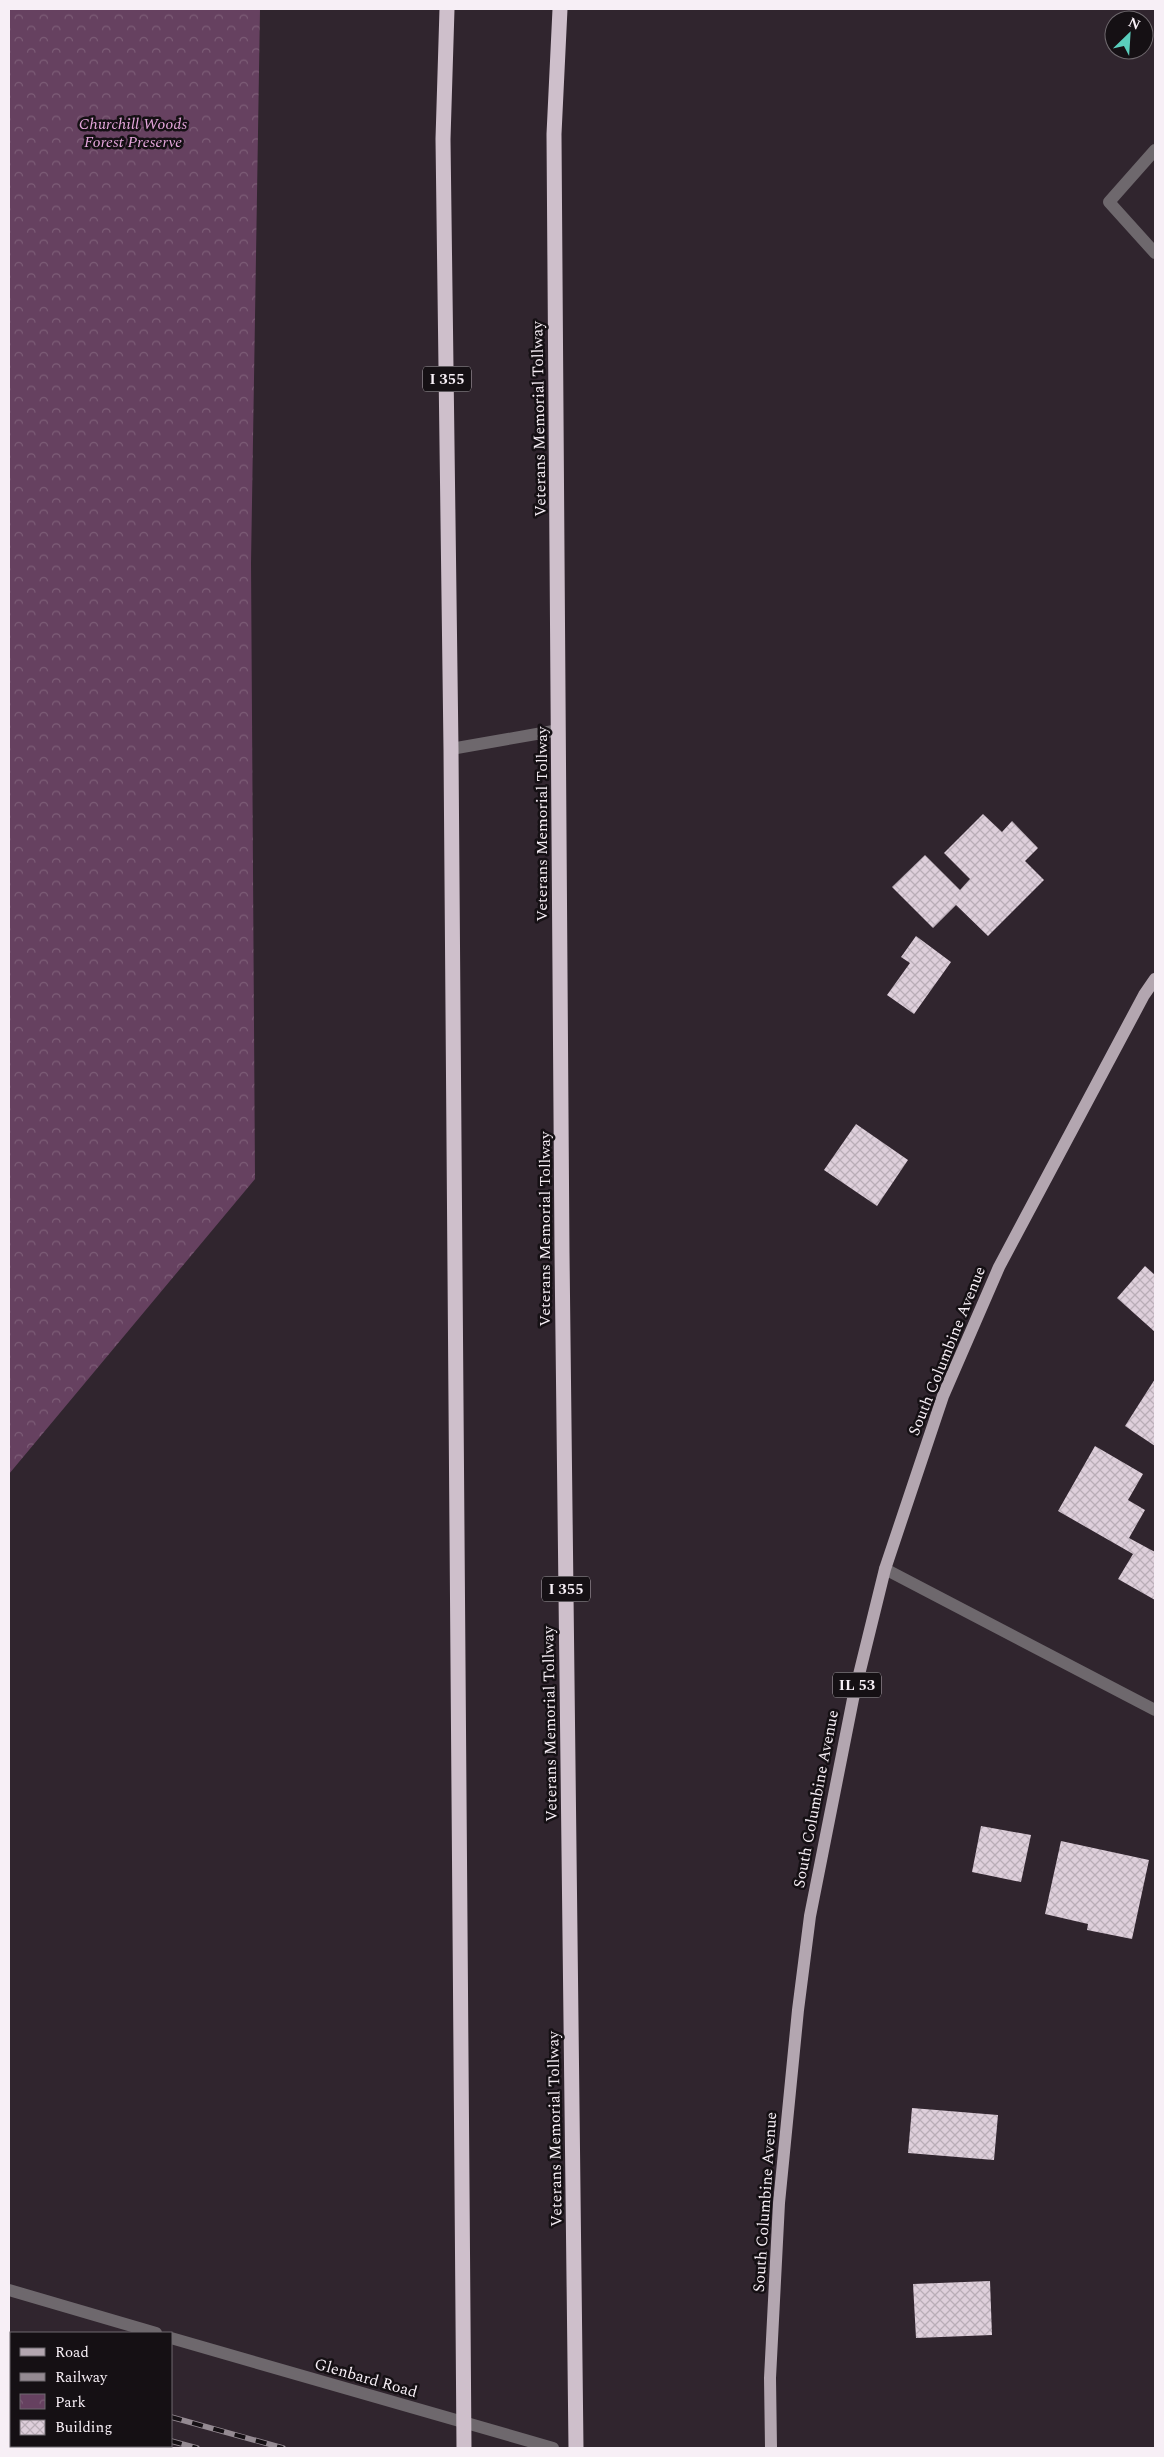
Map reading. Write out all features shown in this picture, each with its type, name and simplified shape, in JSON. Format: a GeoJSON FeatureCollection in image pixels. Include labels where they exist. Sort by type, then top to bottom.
{"type":"FeatureCollection","features":[{"type":"Feature","properties":{"kind":"highway","name":"I 355"},"geometry":{"type":"LineString","coordinates":[[447,9],[444,139],[451,749],[464,2448]]}},
{"type":"Feature","properties":{"kind":"highway","name":"Veterans Memorial Tollway"},"geometry":{"type":"LineString","coordinates":[[560,9],[554,134],[562,1254],[576,2448]]}},
{"type":"Feature","properties":{"kind":"main road","name":"South Columbine Avenue"},"geometry":{"type":"LineString","coordinates":[[771,2448],[770,2378],[779,2203],[798,2010],[810,1916],[853,1699],[885,1569],[943,1396],[999,1267],[1144,995],[1155,979]]}},
{"type":"Feature","properties":{"kind":"street"},"geometry":{"type":"LineString","coordinates":[[1155,150],[1109,202],[1155,253]]}},
{"type":"Feature","properties":{"kind":"street"},"geometry":{"type":"LineString","coordinates":[[451,749],[559,730]]}},
{"type":"Feature","properties":{"kind":"street"},"geometry":{"type":"LineString","coordinates":[[885,1569],[1155,1710]]}},
{"type":"Feature","properties":{"kind":"street"},"geometry":{"type":"LineString","coordinates":[[9,2290],[153,2332]]}},
{"type":"Feature","properties":{"kind":"street","name":"Glenbard Road"},"geometry":{"type":"LineString","coordinates":[[172,2338],[553,2448]]}},
{"type":"Feature","properties":{"kind":"green space","name":"Churchill Woods Forest Preserve"},"geometry":{"type":"Polygon","coordinates":[[[9,9],[260,9],[251,563],[255,1179],[9,1474],[9,9]]]}},
{"type":"Feature","properties":{"kind":"building"},"geometry":{"type":"Polygon","coordinates":[[[983,814],[1002,832],[1012,821],[1038,848],[1025,861],[1044,880],[988,936],[956,905],[933,928],[892,887],[925,855],[960,890],[970,879],[944,853],[983,814]]]}},
{"type":"Feature","properties":{"kind":"building"},"geometry":{"type":"Polygon","coordinates":[[[916,936],[951,962],[914,1014],[887,995],[910,963],[901,957],[916,936]]]}},
{"type":"Feature","properties":{"kind":"building"},"geometry":{"type":"Polygon","coordinates":[[[856,1124],[908,1160],[877,1206],[824,1170],[856,1124]]]}},
{"type":"Feature","properties":{"kind":"building"},"geometry":{"type":"Polygon","coordinates":[[[1145,1266],[1155,1275],[1155,1332],[1117,1298],[1145,1266]]]}},
{"type":"Feature","properties":{"kind":"building"},"geometry":{"type":"Polygon","coordinates":[[[1155,1379],[1155,1446],[1125,1426],[1155,1379]]]}},
{"type":"Feature","properties":{"kind":"building"},"geometry":{"type":"Polygon","coordinates":[[[1095,1446],[1143,1474],[1128,1500],[1145,1510],[1129,1538],[1155,1552],[1155,1600],[1118,1579],[1133,1554],[1058,1511],[1095,1446]]]}},
{"type":"Feature","properties":{"kind":"building"},"geometry":{"type":"Polygon","coordinates":[[[981,1826],[1031,1835],[1021,1882],[972,1872],[981,1826]]]}},
{"type":"Feature","properties":{"kind":"building"},"geometry":{"type":"Polygon","coordinates":[[[1061,1841],[1149,1860],[1132,1939],[1087,1930],[1088,1924],[1045,1914],[1061,1841]]]}},
{"type":"Feature","properties":{"kind":"building"},"geometry":{"type":"Polygon","coordinates":[[[912,2108],[998,2115],[994,2160],[908,2153],[912,2108]]]}},
{"type":"Feature","properties":{"kind":"building"},"geometry":{"type":"Polygon","coordinates":[[[990,2281],[992,2335],[916,2338],[913,2284],[990,2281]]]}},
{"type":"Feature","properties":{"kind":"railway"},"geometry":{"type":"LineString","coordinates":[[172,2417],[283,2448]]}},
{"type":"Feature","properties":{"kind":"railway"},"geometry":{"type":"LineString","coordinates":[[172,2441],[197,2448]]}},
{"type":"Feature","properties":{"kind":"railway"},"geometry":{"type":"LineString","coordinates":[[56,2447],[60,2448]]}}]}
